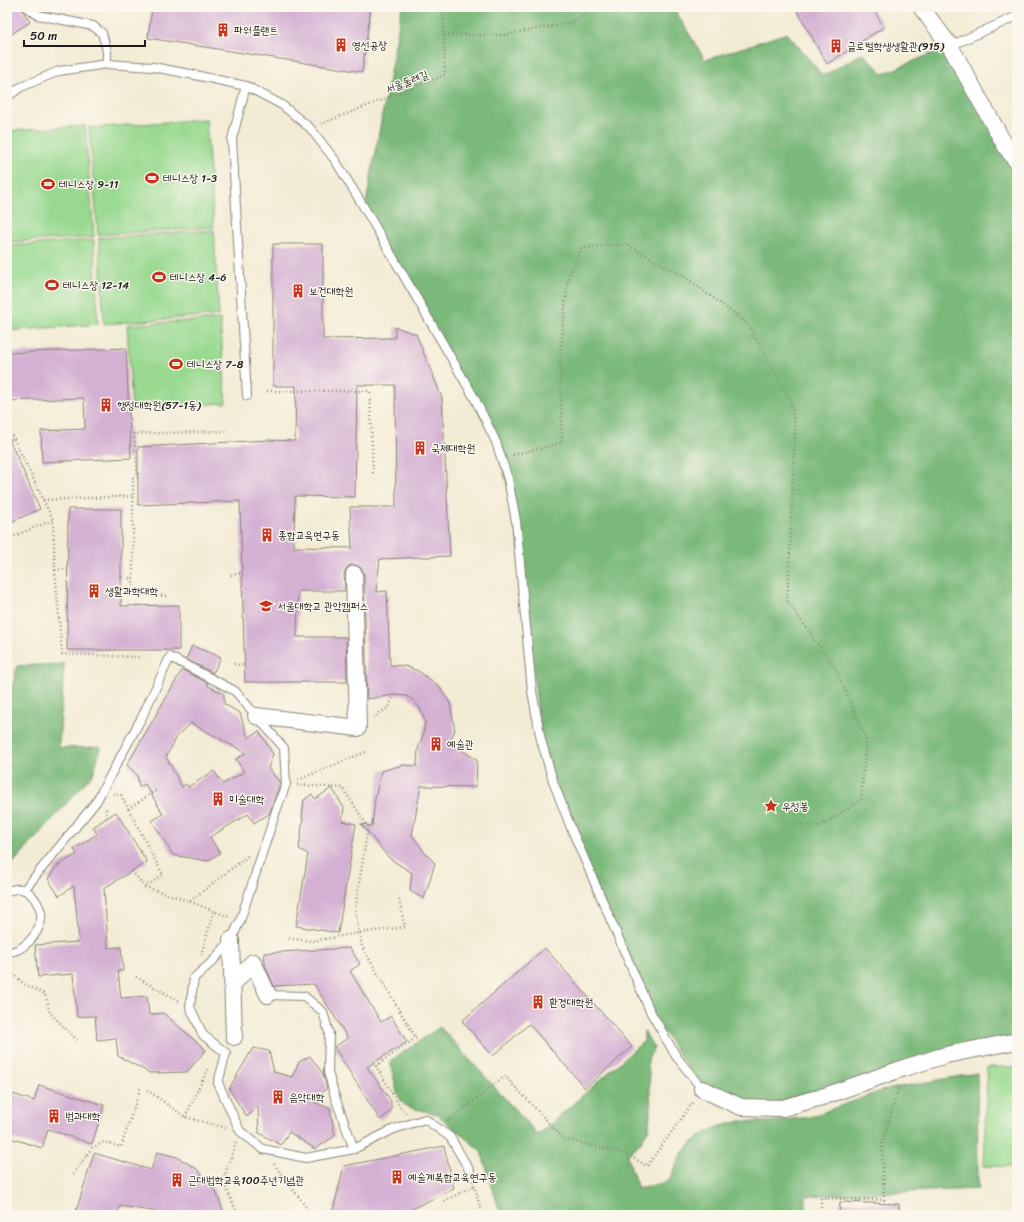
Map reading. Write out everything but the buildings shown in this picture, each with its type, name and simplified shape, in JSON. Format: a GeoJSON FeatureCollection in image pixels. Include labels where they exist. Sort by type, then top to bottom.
{"type":"FeatureCollection","features":[{"type":"Feature","properties":{"kind":"street"},"geometry":{"type":"LineString","coordinates":[[256,716],[358,728],[354,574]]}},
{"type":"Feature","properties":{"kind":"street"},"geometry":{"type":"LineString","coordinates":[[231,940],[234,1037]]}},
{"type":"Feature","properties":{"kind":"street"},"geometry":{"type":"LineString","coordinates":[[233,984],[253,962],[268,995]]}},
{"type":"Feature","properties":{"kind":"lane"},"geometry":{"type":"LineString","coordinates":[[26,7],[38,15],[93,26],[102,33],[107,52],[107,64]]}},
{"type":"Feature","properties":{"kind":"lane"},"geometry":{"type":"LineString","coordinates":[[921,7],[950,46],[1006,147],[1017,162]]}},
{"type":"Feature","properties":{"kind":"lane"},"geometry":{"type":"LineString","coordinates":[[950,46],[1017,16]]}},
{"type":"Feature","properties":{"kind":"lane"},"geometry":{"type":"LineString","coordinates":[[7,97],[22,87],[59,72],[107,64],[153,67],[246,86],[282,105],[310,128],[336,160],[475,399],[496,442],[508,479],[516,521],[532,691],[541,740],[554,784],[571,828],[650,1011],[676,1056],[702,1089],[741,1107],[783,1108],[825,1096],[946,1055],[1017,1041]]}},
{"type":"Feature","properties":{"kind":"lane"},"geometry":{"type":"LineString","coordinates":[[246,86],[232,139],[247,396]]}},
{"type":"Feature","properties":{"kind":"lane"},"geometry":{"type":"LineString","coordinates":[[24,890],[96,802],[142,716],[170,657],[235,691],[284,748],[286,784],[240,921],[231,940],[213,961],[194,978],[190,1007],[203,1035],[226,1053],[218,1083],[240,1131],[263,1149],[306,1158],[354,1149],[394,1129],[425,1119],[450,1137],[470,1171]]}},
{"type":"Feature","properties":{"kind":"lane"},"geometry":{"type":"LineString","coordinates":[[7,891],[15,889],[24,890],[31,895],[40,910],[41,919],[33,937],[26,944],[19,950],[7,952]]}},
{"type":"Feature","properties":{"kind":"lane"},"geometry":{"type":"LineString","coordinates":[[268,995],[304,996],[323,1012],[330,1033],[328,1072],[330,1081],[354,1149]]}},
{"type":"Feature","properties":{"kind":"path","name":"서울둘레길"},"geometry":{"type":"LineString","coordinates":[[310,128],[445,75],[444,7]]}},
{"type":"Feature","properties":{"kind":"path"},"geometry":{"type":"LineString","coordinates":[[444,34],[504,34],[570,23],[598,7]]}},
{"type":"Feature","properties":{"kind":"path"},"geometry":{"type":"LineString","coordinates":[[501,458],[562,443],[560,355],[568,278],[582,248],[626,244],[685,277],[748,324],[790,400],[795,425],[787,601],[836,669],[866,739],[861,800],[821,826],[791,824]]}},
{"type":"Feature","properties":{"kind":"path"},"geometry":{"type":"LineString","coordinates":[[267,391],[370,391],[373,474]]}},
{"type":"Feature","properties":{"kind":"path"},"geometry":{"type":"LineString","coordinates":[[7,429],[14,439],[53,520],[55,570],[62,654],[139,657]]}},
{"type":"Feature","properties":{"kind":"path"},"geometry":{"type":"LineString","coordinates":[[166,596],[133,594],[133,478],[138,477],[134,434],[226,431]]}},
{"type":"Feature","properties":{"kind":"path"},"geometry":{"type":"LineString","coordinates":[[7,440],[14,439]]}},
{"type":"Feature","properties":{"kind":"path"},"geometry":{"type":"LineString","coordinates":[[43,500],[133,496]]}},
{"type":"Feature","properties":{"kind":"path"},"geometry":{"type":"LineString","coordinates":[[7,539],[53,520]]}},
{"type":"Feature","properties":{"kind":"path"},"geometry":{"type":"LineString","coordinates":[[55,570],[67,569]]}},
{"type":"Feature","properties":{"kind":"path"},"geometry":{"type":"LineString","coordinates":[[231,575],[242,574]]}},
{"type":"Feature","properties":{"kind":"path"},"geometry":{"type":"LineString","coordinates":[[121,577],[133,579]]}},
{"type":"Feature","properties":{"kind":"path"},"geometry":{"type":"LineString","coordinates":[[234,664],[244,665]]}},
{"type":"Feature","properties":{"kind":"path"},"geometry":{"type":"LineString","coordinates":[[358,728],[389,707],[394,695]]}},
{"type":"Feature","properties":{"kind":"path"},"geometry":{"type":"LineString","coordinates":[[286,784],[368,751]]}},
{"type":"Feature","properties":{"kind":"path"},"geometry":{"type":"LineString","coordinates":[[286,784],[343,788],[368,827],[355,910],[362,947],[416,1038],[376,1066],[402,1110],[416,1122]]}},
{"type":"Feature","properties":{"kind":"path"},"geometry":{"type":"LineString","coordinates":[[103,789],[121,796],[163,875],[145,887]]}},
{"type":"Feature","properties":{"kind":"path"},"geometry":{"type":"LineString","coordinates":[[128,809],[158,789]]}},
{"type":"Feature","properties":{"kind":"path"},"geometry":{"type":"LineString","coordinates":[[189,901],[234,867]]}},
{"type":"Feature","properties":{"kind":"path"},"geometry":{"type":"LineString","coordinates":[[132,871],[145,887],[189,901],[240,921]]}},
{"type":"Feature","properties":{"kind":"path"},"geometry":{"type":"LineString","coordinates":[[285,938],[312,941],[405,927],[398,897]]}},
{"type":"Feature","properties":{"kind":"path"},"geometry":{"type":"LineString","coordinates":[[194,978],[214,911]]}},
{"type":"Feature","properties":{"kind":"path"},"geometry":{"type":"LineString","coordinates":[[7,968],[24,984],[45,994],[50,1013],[76,1040]]}},
{"type":"Feature","properties":{"kind":"path"},"geometry":{"type":"LineString","coordinates":[[136,977],[190,1007]]}},
{"type":"Feature","properties":{"kind":"path"},"geometry":{"type":"LineString","coordinates":[[185,1117],[218,1047]]}},
{"type":"Feature","properties":{"kind":"path"},"geometry":{"type":"LineString","coordinates":[[821,1215],[821,1198],[884,1200],[882,1144],[904,1068]]}},
{"type":"Feature","properties":{"kind":"path"},"geometry":{"type":"LineString","coordinates":[[456,1115],[505,1076],[564,1139],[627,1154],[647,1166],[702,1089]]}},
{"type":"Feature","properties":{"kind":"path"},"geometry":{"type":"LineString","coordinates":[[74,1174],[92,1148],[104,1142],[121,1147],[141,1086]]}},
{"type":"Feature","properties":{"kind":"path"},"geometry":{"type":"LineString","coordinates":[[147,1090],[185,1117],[240,1131],[223,1181],[238,1215]]}},
{"type":"Feature","properties":{"kind":"path"},"geometry":{"type":"LineString","coordinates":[[263,1149],[312,1215]]}},
{"type":"Feature","properties":{"kind":"path"},"geometry":{"type":"LineString","coordinates":[[470,1171],[481,1210],[484,1215]]}},
{"type":"Feature","properties":{"kind":"path"},"geometry":{"type":"LineString","coordinates":[[444,1202],[474,1186]]}},
{"type":"Feature","properties":{"kind":"green space"},"geometry":{"type":"Polygon","coordinates":[[[402,7],[673,7],[705,60],[787,33],[823,76],[863,53],[883,74],[950,46],[1017,162],[1017,1041],[825,1096],[741,1107],[702,1089],[650,1011],[571,828],[541,740],[516,521],[496,442],[365,209],[402,7]]]}},
{"type":"Feature","properties":{"kind":"green space","name":"테니스장 1-3"},"geometry":{"type":"Polygon","coordinates":[[[206,119],[214,227],[98,235],[89,128],[206,119]]]}},
{"type":"Feature","properties":{"kind":"green space","name":"테니스장 9-11"},"geometry":{"type":"Polygon","coordinates":[[[85,126],[94,237],[7,242],[7,131],[85,126]]]}},
{"type":"Feature","properties":{"kind":"green space","name":"테니스장 4-6"},"geometry":{"type":"Polygon","coordinates":[[[214,230],[219,315],[104,324],[99,238],[214,230]]]}},
{"type":"Feature","properties":{"kind":"green space","name":"테니스장 12-14"},"geometry":{"type":"Polygon","coordinates":[[[94,240],[98,324],[7,331],[7,246],[94,240]]]}},
{"type":"Feature","properties":{"kind":"green space","name":"테니스장 7-8"},"geometry":{"type":"Polygon","coordinates":[[[220,319],[226,403],[132,409],[127,325],[220,319]]]}},
{"type":"Feature","properties":{"kind":"green space"},"geometry":{"type":"Polygon","coordinates":[[[64,664],[59,748],[101,747],[93,774],[7,870],[7,711],[17,666],[64,664]]]}},
{"type":"Feature","properties":{"kind":"green space"},"geometry":{"type":"Polygon","coordinates":[[[440,1027],[538,1135],[644,1041],[644,1031],[654,1048],[648,1059],[651,1110],[648,1130],[640,1143],[627,1155],[638,1189],[669,1181],[682,1153],[698,1137],[718,1127],[740,1121],[767,1122],[810,1117],[884,1090],[977,1073],[978,1189],[805,1196],[807,1215],[501,1215],[481,1151],[437,1114],[407,1107],[402,1102],[397,1092],[390,1061],[440,1027]]]}},
{"type":"Feature","properties":{"kind":"green space"},"geometry":{"type":"Polygon","coordinates":[[[987,1067],[1017,1067],[1017,1167],[984,1166],[987,1067]]]}},
{"type":"Feature","properties":{"kind":"place","name":"파워플랜트"},"geometry":{"type":"Point","coordinates":[223,30]}},
{"type":"Feature","properties":{"kind":"place","name":"영선공장"},"geometry":{"type":"Point","coordinates":[341,45]}},
{"type":"Feature","properties":{"kind":"place","name":"글로벌학생생활관(915)"},"geometry":{"type":"Point","coordinates":[836,46]}},
{"type":"Feature","properties":{"kind":"place","name":"테니스장 1-3"},"geometry":{"type":"Point","coordinates":[152,178]}},
{"type":"Feature","properties":{"kind":"place","name":"테니스장 9-11"},"geometry":{"type":"Point","coordinates":[48,184]}},
{"type":"Feature","properties":{"kind":"place","name":"테니스장 4-6"},"geometry":{"type":"Point","coordinates":[159,277]}},
{"type":"Feature","properties":{"kind":"place","name":"테니스장 12-14"},"geometry":{"type":"Point","coordinates":[52,285]}},
{"type":"Feature","properties":{"kind":"place","name":"보건대학원"},"geometry":{"type":"Point","coordinates":[298,291]}},
{"type":"Feature","properties":{"kind":"place","name":"테니스장 7-8"},"geometry":{"type":"Point","coordinates":[176,364]}},
{"type":"Feature","properties":{"kind":"place","name":"행정대학원(57-1동)"},"geometry":{"type":"Point","coordinates":[106,405]}},
{"type":"Feature","properties":{"kind":"place","name":"국제대학원"},"geometry":{"type":"Point","coordinates":[420,448]}},
{"type":"Feature","properties":{"kind":"place","name":"종합교육연구동"},"geometry":{"type":"Point","coordinates":[267,535]}},
{"type":"Feature","properties":{"kind":"place","name":"생활과학대학"},"geometry":{"type":"Point","coordinates":[94,591]}},
{"type":"Feature","properties":{"kind":"place","name":"서울대학교 관악캠퍼스"},"geometry":{"type":"Point","coordinates":[266,606]}},
{"type":"Feature","properties":{"kind":"place","name":"예술관"},"geometry":{"type":"Point","coordinates":[436,744]}},
{"type":"Feature","properties":{"kind":"place","name":"미술대학"},"geometry":{"type":"Point","coordinates":[218,799]}},
{"type":"Feature","properties":{"kind":"place","name":"우정봉"},"geometry":{"type":"Point","coordinates":[771,806]}},
{"type":"Feature","properties":{"kind":"place","name":"환경대학원"},"geometry":{"type":"Point","coordinates":[538,1002]}},
{"type":"Feature","properties":{"kind":"place","name":"음악대학"},"geometry":{"type":"Point","coordinates":[278,1097]}},
{"type":"Feature","properties":{"kind":"place","name":"법과대학"},"geometry":{"type":"Point","coordinates":[54,1116]}},
{"type":"Feature","properties":{"kind":"place","name":"예술계복합교육연구동"},"geometry":{"type":"Point","coordinates":[397,1177]}},
{"type":"Feature","properties":{"kind":"place","name":"근대법학교육100주년기념관"},"geometry":{"type":"Point","coordinates":[177,1180]}}]}
